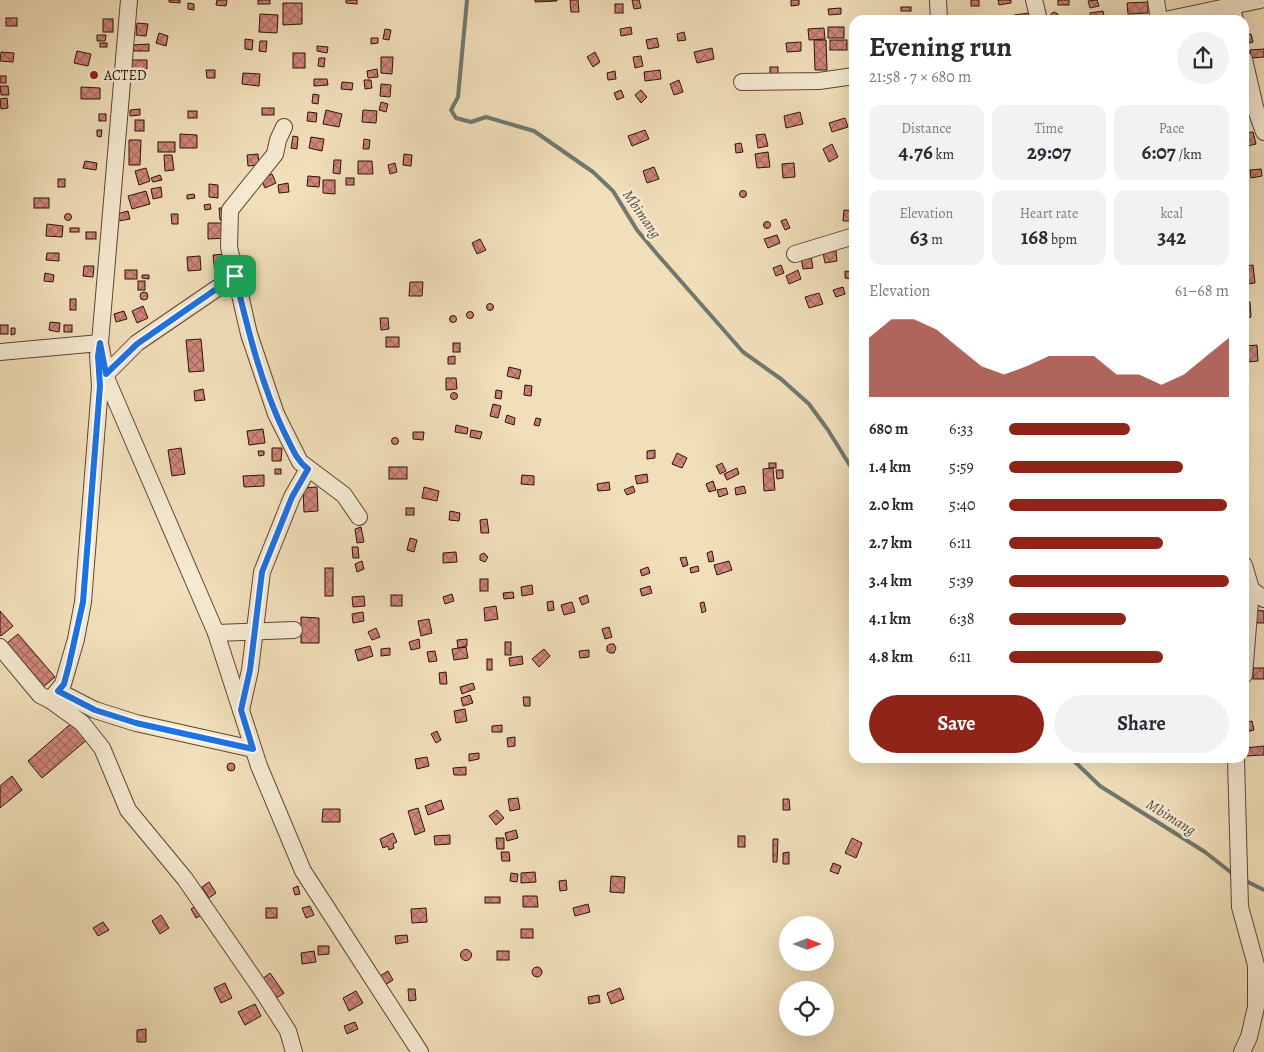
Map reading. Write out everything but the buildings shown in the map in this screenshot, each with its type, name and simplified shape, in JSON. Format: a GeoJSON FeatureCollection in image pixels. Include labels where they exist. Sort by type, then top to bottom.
{"type":"FeatureCollection","features":[{"type":"Feature","properties":{"kind":"street"},"geometry":{"type":"LineString","coordinates":[[54,695],[64,684],[83,602],[100,386],[98,356],[128,0]]}},
{"type":"Feature","properties":{"kind":"street"},"geometry":{"type":"LineString","coordinates":[[938,0],[939,15]]}},
{"type":"Feature","properties":{"kind":"street"},"geometry":{"type":"LineString","coordinates":[[1034,0],[1038,15]]}},
{"type":"Feature","properties":{"kind":"street"},"geometry":{"type":"LineString","coordinates":[[1156,0],[1158,15]]}},
{"type":"Feature","properties":{"kind":"street"},"geometry":{"type":"LineString","coordinates":[[1195,15],[1232,9],[1260,0]]}},
{"type":"Feature","properties":{"kind":"street"},"geometry":{"type":"LineString","coordinates":[[742,82],[819,81],[849,77]]}},
{"type":"Feature","properties":{"kind":"street"},"geometry":{"type":"LineString","coordinates":[[1249,81],[1255,107],[1264,132]]}},
{"type":"Feature","properties":{"kind":"street"},"geometry":{"type":"LineString","coordinates":[[284,127],[278,140],[275,154],[230,210],[229,247],[249,334],[276,414],[300,462],[344,495],[360,517]]}},
{"type":"Feature","properties":{"kind":"street"},"geometry":{"type":"LineString","coordinates":[[795,254],[849,238]]}},
{"type":"Feature","properties":{"kind":"street"},"geometry":{"type":"LineString","coordinates":[[106,374],[137,344],[235,276]]}},
{"type":"Feature","properties":{"kind":"street"},"geometry":{"type":"LineString","coordinates":[[0,352],[100,343]]}},
{"type":"Feature","properties":{"kind":"street"},"geometry":{"type":"LineString","coordinates":[[100,343],[107,380],[216,633],[259,766],[303,871],[420,1052]]}},
{"type":"Feature","properties":{"kind":"street"},"geometry":{"type":"LineString","coordinates":[[241,710],[250,670],[262,572],[292,497],[308,469]]}},
{"type":"Feature","properties":{"kind":"street"},"geometry":{"type":"LineString","coordinates":[[1249,575],[1258,594],[1249,647]]}},
{"type":"Feature","properties":{"kind":"street"},"geometry":{"type":"LineString","coordinates":[[216,633],[294,630]]}},
{"type":"Feature","properties":{"kind":"street"},"geometry":{"type":"LineString","coordinates":[[0,647],[40,695],[54,695],[136,723],[253,749]]}},
{"type":"Feature","properties":{"kind":"street"},"geometry":{"type":"LineString","coordinates":[[54,695],[82,723],[102,748],[128,810],[185,879],[266,995],[288,1032],[294,1052]]}},
{"type":"Feature","properties":{"kind":"street"},"geometry":{"type":"LineString","coordinates":[[1236,763],[1240,907],[1256,965],[1256,1007],[1249,1037],[1242,1052]]}},
{"type":"Feature","properties":{"kind":"waterway","name":"Mbimang"},"geometry":{"type":"LineString","coordinates":[[467,0],[458,97],[451,110],[456,118],[471,122],[486,117],[534,131],[593,172],[613,191],[637,230],[743,352],[781,379],[809,404],[849,464]]}},
{"type":"Feature","properties":{"kind":"waterway","name":"Mbimang"},"geometry":{"type":"LineString","coordinates":[[1076,763],[1100,786],[1205,852],[1233,874]]}},
{"type":"Feature","properties":{"kind":"waterway","name":"Mbimang"},"geometry":{"type":"LineString","coordinates":[[1244,880],[1264,890]]}},
{"type":"Feature","properties":{"kind":"place","name":"ACTED"},"geometry":{"type":"Point","coordinates":[94,75]}},
{"type":"Feature","properties":{"kind":"route"},"geometry":{"type":"LineString","coordinates":[[235,276],[257,363],[276,414],[300,462],[308,469],[292,497],[262,572],[250,670],[241,710],[253,749],[136,723],[95,710],[58,691],[64,684],[76,639],[83,602],[100,386],[98,356],[100,343],[106,374],[137,344],[235,276]]}}]}
